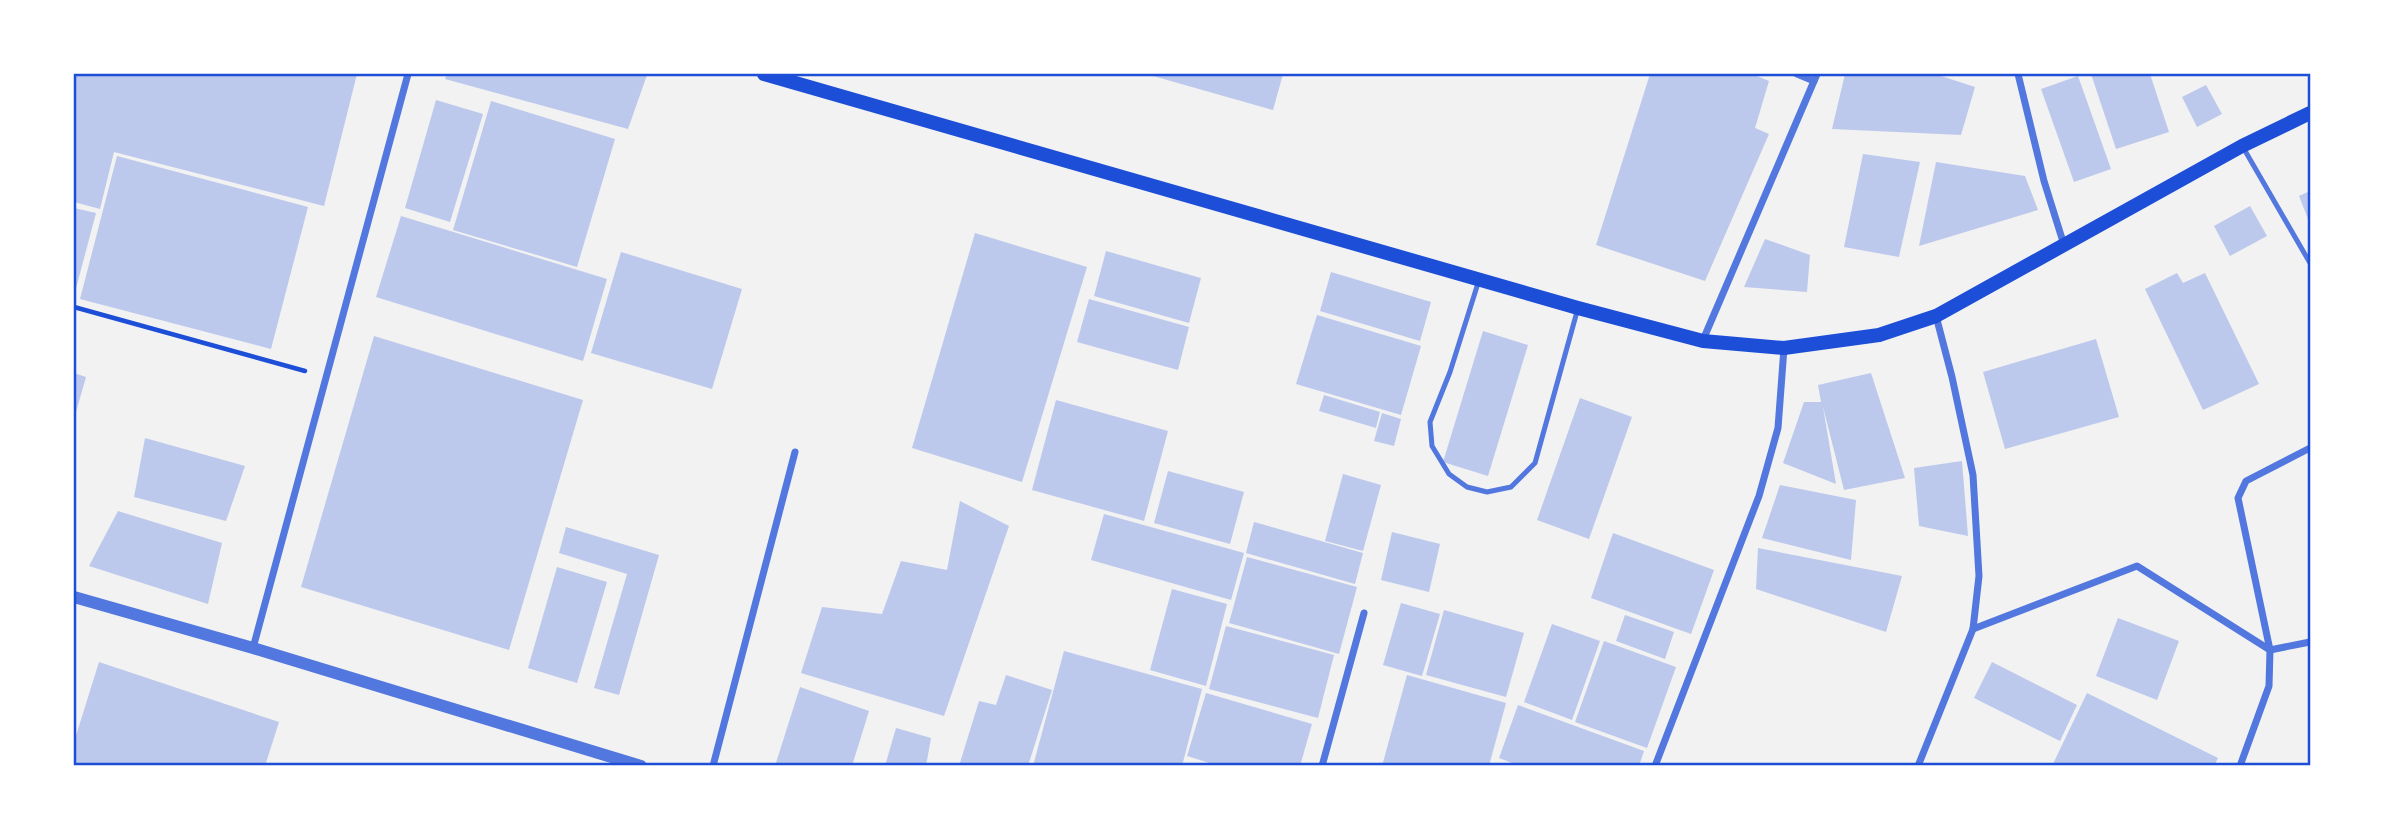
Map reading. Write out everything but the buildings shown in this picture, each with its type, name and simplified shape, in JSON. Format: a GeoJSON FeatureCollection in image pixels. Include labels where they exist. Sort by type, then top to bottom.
{"type":"FeatureCollection","features":[{"type":"Feature","properties":{"kind":"main road"},"geometry":{"type":"LineString","coordinates":[[764,74],[1578,308],[1703,341],[1784,348],[1880,335],[1936,316],[2242,146],[2311,113]]}},
{"type":"Feature","properties":{"kind":"street"},"geometry":{"type":"LineString","coordinates":[[253,648],[408,74]]}},
{"type":"Feature","properties":{"kind":"street"},"geometry":{"type":"LineString","coordinates":[[1703,341],[1816,77],[1797,74]]}},
{"type":"Feature","properties":{"kind":"street"},"geometry":{"type":"LineString","coordinates":[[2018,74],[2044,181],[2064,245]]}},
{"type":"Feature","properties":{"kind":"street"},"geometry":{"type":"LineString","coordinates":[[1918,765],[1973,629],[1979,576],[1973,475],[1936,316]]}},
{"type":"Feature","properties":{"kind":"street"},"geometry":{"type":"LineString","coordinates":[[1655,765],[1759,496],[1779,428],[1784,348]]}},
{"type":"Feature","properties":{"kind":"street"},"geometry":{"type":"LineString","coordinates":[[2240,765],[2269,686],[2270,650],[2238,498],[2246,481],[2311,447]]}},
{"type":"Feature","properties":{"kind":"street"},"geometry":{"type":"LineString","coordinates":[[713,765],[795,452]]}},
{"type":"Feature","properties":{"kind":"street"},"geometry":{"type":"LineString","coordinates":[[1973,629],[2137,566],[2270,650],[2311,642]]}},
{"type":"Feature","properties":{"kind":"street"},"geometry":{"type":"LineString","coordinates":[[74,597],[640,765]]}},
{"type":"Feature","properties":{"kind":"street"},"geometry":{"type":"LineString","coordinates":[[1322,765],[1364,613]]}},
{"type":"Feature","properties":{"kind":"lane"},"geometry":{"type":"LineString","coordinates":[[2242,146],[2311,263]]}},
{"type":"Feature","properties":{"kind":"lane"},"geometry":{"type":"LineString","coordinates":[[1479,280],[1450,372],[1430,422],[1432,446],[1449,474],[1467,486],[1487,492],[1511,487],[1535,463],[1578,308]]}},
{"type":"Feature","properties":{"kind":"path"},"geometry":{"type":"LineString","coordinates":[[74,307],[325,377]]}}]}
